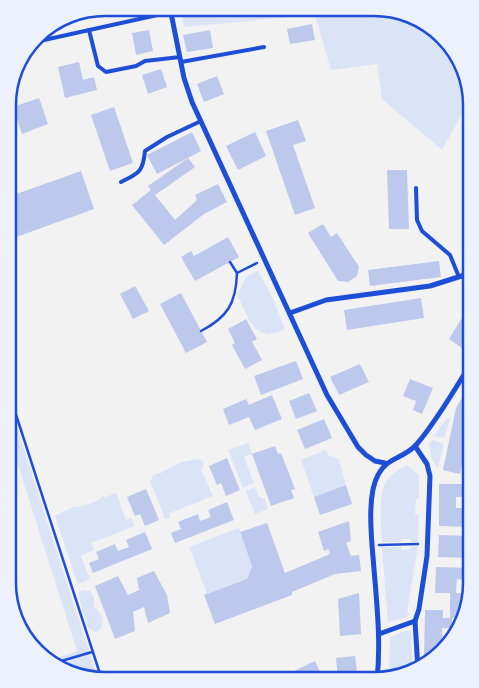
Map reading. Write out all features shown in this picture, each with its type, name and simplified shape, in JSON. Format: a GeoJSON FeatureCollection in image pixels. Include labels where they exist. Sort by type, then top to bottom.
{"type":"FeatureCollection","features":[{"type":"Feature","properties":{"kind":"street"},"geometry":{"type":"LineString","coordinates":[[171,16],[189,94],[327,395],[352,438],[366,455],[375,461],[385,463],[395,459],[415,446],[463,375]]}},
{"type":"Feature","properties":{"kind":"street"},"geometry":{"type":"LineString","coordinates":[[290,313],[326,300],[430,286],[463,276]]}},
{"type":"Feature","properties":{"kind":"street"},"geometry":{"type":"LineString","coordinates":[[415,446],[426,464],[430,476],[428,544],[419,609],[415,621],[417,660]]}},
{"type":"Feature","properties":{"kind":"street"},"geometry":{"type":"LineString","coordinates":[[378,672],[379,634],[372,545],[372,509],[377,476],[385,463]]}},
{"type":"Feature","properties":{"kind":"street"},"geometry":{"type":"LineString","coordinates":[[379,634],[415,621]]}},
{"type":"Feature","properties":{"kind":"lane"},"geometry":{"type":"LineString","coordinates":[[44,40],[146,16]]}},
{"type":"Feature","properties":{"kind":"lane"},"geometry":{"type":"LineString","coordinates":[[89,30],[98,66],[106,72],[136,66],[145,61],[180,59],[264,46]]}},
{"type":"Feature","properties":{"kind":"lane"},"geometry":{"type":"LineString","coordinates":[[121,182],[139,173],[143,167],[145,151],[167,137],[201,121]]}},
{"type":"Feature","properties":{"kind":"lane"},"geometry":{"type":"LineString","coordinates":[[416,188],[417,220],[422,232],[450,255],[460,277]]}},
{"type":"Feature","properties":{"kind":"path"},"geometry":{"type":"LineString","coordinates":[[201,331],[215,324],[225,315],[232,303],[237,273],[230,262]]}},
{"type":"Feature","properties":{"kind":"path"},"geometry":{"type":"LineString","coordinates":[[237,273],[248,268]]}},
{"type":"Feature","properties":{"kind":"path"},"geometry":{"type":"LineString","coordinates":[[16,415],[99,671]]}},
{"type":"Feature","properties":{"kind":"path"},"geometry":{"type":"LineString","coordinates":[[372,545],[428,544]]}},
{"type":"Feature","properties":{"kind":"path"},"geometry":{"type":"LineString","coordinates":[[62,661],[92,652]]}},
{"type":"Feature","properties":{"kind":"shaded area"},"geometry":{"type":"Polygon","coordinates":[[[182,16],[304,16],[184,27],[182,16]]]}},
{"type":"Feature","properties":{"kind":"shaded area"},"geometry":{"type":"Polygon","coordinates":[[[315,16],[373,16],[397,19],[418,28],[428,35],[437,42],[448,56],[454,66],[461,88],[463,112],[442,150],[382,99],[377,64],[331,70],[315,16]]]}},
{"type":"Feature","properties":{"kind":"shaded area"},"geometry":{"type":"Polygon","coordinates":[[[258,271],[272,297],[285,329],[275,333],[266,334],[254,327],[237,295],[247,276],[258,271]]]}},
{"type":"Feature","properties":{"kind":"shaded area"},"geometry":{"type":"Polygon","coordinates":[[[447,418],[450,419],[444,438],[434,436],[447,418]]]}},
{"type":"Feature","properties":{"kind":"shaded area"},"geometry":{"type":"Polygon","coordinates":[[[16,425],[95,671],[82,669],[57,658],[77,651],[16,458],[16,425]]]}},
{"type":"Feature","properties":{"kind":"shaded area"},"geometry":{"type":"Polygon","coordinates":[[[432,440],[444,444],[438,467],[432,460],[430,453],[429,443],[432,440]]]}},
{"type":"Feature","properties":{"kind":"shaded area"},"geometry":{"type":"Polygon","coordinates":[[[248,443],[252,454],[244,457],[254,483],[243,488],[228,450],[248,443]]]}},
{"type":"Feature","properties":{"kind":"shaded area"},"geometry":{"type":"Polygon","coordinates":[[[326,450],[328,455],[339,459],[346,485],[314,497],[301,460],[326,450]]]}},
{"type":"Feature","properties":{"kind":"shaded area"},"geometry":{"type":"Polygon","coordinates":[[[199,459],[204,462],[201,469],[213,496],[170,513],[170,518],[165,519],[150,480],[153,475],[161,473],[179,463],[199,459]]]}},
{"type":"Feature","properties":{"kind":"shaded area"},"geometry":{"type":"Polygon","coordinates":[[[407,465],[419,475],[419,499],[416,499],[415,514],[419,514],[418,542],[411,542],[411,539],[401,539],[401,542],[382,542],[382,492],[388,479],[407,465]]]}},
{"type":"Feature","properties":{"kind":"shaded area"},"geometry":{"type":"Polygon","coordinates":[[[255,487],[258,496],[265,499],[268,509],[255,514],[246,491],[255,487]]]}},
{"type":"Feature","properties":{"kind":"shaded area"},"geometry":{"type":"Polygon","coordinates":[[[116,493],[126,520],[131,518],[135,526],[91,543],[94,550],[81,556],[90,579],[78,584],[55,516],[73,507],[83,506],[99,500],[103,496],[106,497],[116,493]]]}},
{"type":"Feature","properties":{"kind":"shaded area"},"geometry":{"type":"Polygon","coordinates":[[[239,528],[252,566],[247,579],[207,594],[189,547],[239,528]]]}},
{"type":"Feature","properties":{"kind":"shaded area"},"geometry":{"type":"Polygon","coordinates":[[[418,546],[407,612],[410,613],[407,617],[388,622],[382,547],[401,547],[401,550],[418,546]]]}},
{"type":"Feature","properties":{"kind":"shaded area"},"geometry":{"type":"Polygon","coordinates":[[[82,590],[90,591],[94,598],[94,606],[103,618],[101,629],[96,632],[88,628],[82,610],[79,593],[82,590]]]}},
{"type":"Feature","properties":{"kind":"shaded area"},"geometry":{"type":"Polygon","coordinates":[[[408,630],[411,632],[413,663],[389,670],[390,637],[408,630]]]}},
{"type":"Feature","properties":{"kind":"building"},"geometry":{"type":"Polygon","coordinates":[[[312,24],[315,40],[290,44],[287,29],[312,24]]]}},
{"type":"Feature","properties":{"kind":"building"},"geometry":{"type":"Polygon","coordinates":[[[149,30],[153,51],[136,55],[132,33],[149,30]]]}},
{"type":"Feature","properties":{"kind":"building"},"geometry":{"type":"Polygon","coordinates":[[[210,30],[213,48],[187,52],[183,35],[210,30]]]}},
{"type":"Feature","properties":{"kind":"building"},"geometry":{"type":"Polygon","coordinates":[[[79,62],[83,80],[94,77],[97,90],[65,98],[58,67],[79,62]]]}},
{"type":"Feature","properties":{"kind":"building"},"geometry":{"type":"Polygon","coordinates":[[[161,69],[167,87],[148,94],[142,75],[161,69]]]}},
{"type":"Feature","properties":{"kind":"building"},"geometry":{"type":"Polygon","coordinates":[[[217,76],[224,94],[204,102],[197,84],[217,76]]]}},
{"type":"Feature","properties":{"kind":"building"},"geometry":{"type":"Polygon","coordinates":[[[39,98],[48,124],[22,134],[16,116],[16,106],[39,98]]]}},
{"type":"Feature","properties":{"kind":"building"},"geometry":{"type":"Polygon","coordinates":[[[114,107],[133,163],[110,171],[91,115],[114,107]]]}},
{"type":"Feature","properties":{"kind":"building"},"geometry":{"type":"Polygon","coordinates":[[[298,120],[306,141],[293,145],[315,208],[295,215],[266,131],[298,120]]]}},
{"type":"Feature","properties":{"kind":"building"},"geometry":{"type":"Polygon","coordinates":[[[192,132],[201,151],[157,174],[147,155],[192,132]]]}},
{"type":"Feature","properties":{"kind":"building"},"geometry":{"type":"Polygon","coordinates":[[[255,132],[266,156],[238,170],[226,146],[255,132]]]}},
{"type":"Feature","properties":{"kind":"building"},"geometry":{"type":"Polygon","coordinates":[[[188,158],[195,167],[155,195],[175,220],[197,200],[195,195],[218,184],[227,202],[204,214],[164,245],[132,205],[151,190],[148,186],[188,158]]]}},
{"type":"Feature","properties":{"kind":"building"},"geometry":{"type":"Polygon","coordinates":[[[387,170],[407,170],[409,229],[389,229],[387,170]]]}},
{"type":"Feature","properties":{"kind":"building"},"geometry":{"type":"Polygon","coordinates":[[[81,171],[94,209],[16,237],[16,194],[81,171]]]}},
{"type":"Feature","properties":{"kind":"building"},"geometry":{"type":"Polygon","coordinates":[[[323,224],[331,237],[337,233],[359,267],[357,276],[348,282],[338,281],[308,233],[323,224]]]}},
{"type":"Feature","properties":{"kind":"building"},"geometry":{"type":"Polygon","coordinates":[[[228,237],[239,257],[195,281],[181,257],[191,251],[194,256],[228,237]]]}},
{"type":"Feature","properties":{"kind":"building"},"geometry":{"type":"Polygon","coordinates":[[[439,261],[441,277],[370,286],[368,270],[439,261]]]}},
{"type":"Feature","properties":{"kind":"building"},"geometry":{"type":"Polygon","coordinates":[[[135,286],[149,311],[133,319],[120,294],[135,286]]]}},
{"type":"Feature","properties":{"kind":"building"},"geometry":{"type":"Polygon","coordinates":[[[181,293],[207,342],[186,353],[160,304],[181,293]]]}},
{"type":"Feature","properties":{"kind":"building"},"geometry":{"type":"Polygon","coordinates":[[[421,298],[424,318],[347,330],[344,310],[421,298]]]}},
{"type":"Feature","properties":{"kind":"building"},"geometry":{"type":"Polygon","coordinates":[[[463,316],[462,348],[449,339],[463,316]]]}},
{"type":"Feature","properties":{"kind":"building"},"geometry":{"type":"Polygon","coordinates":[[[246,319],[257,339],[252,342],[262,360],[245,369],[232,345],[235,343],[228,329],[246,319]]]}},
{"type":"Feature","properties":{"kind":"building"},"geometry":{"type":"Polygon","coordinates":[[[296,361],[303,379],[261,395],[254,376],[296,361]]]}},
{"type":"Feature","properties":{"kind":"building"},"geometry":{"type":"Polygon","coordinates":[[[360,364],[369,382],[339,395],[330,377],[360,364]]]}},
{"type":"Feature","properties":{"kind":"building"},"geometry":{"type":"Polygon","coordinates":[[[410,379],[433,388],[422,414],[413,410],[416,401],[403,396],[410,379]]]}},
{"type":"Feature","properties":{"kind":"building"},"geometry":{"type":"Polygon","coordinates":[[[309,393],[317,411],[296,419],[289,401],[309,393]]]}},
{"type":"Feature","properties":{"kind":"building"},"geometry":{"type":"Polygon","coordinates":[[[272,395],[282,419],[255,430],[249,417],[229,425],[223,409],[246,399],[249,405],[272,395]]]}},
{"type":"Feature","properties":{"kind":"building"},"geometry":{"type":"Polygon","coordinates":[[[463,396],[463,459],[460,474],[443,470],[456,408],[463,396]]]}},
{"type":"Feature","properties":{"kind":"building"},"geometry":{"type":"Polygon","coordinates":[[[324,419],[332,438],[305,449],[297,430],[324,419]]]}},
{"type":"Feature","properties":{"kind":"building"},"geometry":{"type":"Polygon","coordinates":[[[275,446],[278,454],[281,453],[295,489],[291,490],[294,498],[271,506],[252,454],[275,446]]]}},
{"type":"Feature","properties":{"kind":"building"},"geometry":{"type":"Polygon","coordinates":[[[227,458],[240,490],[226,496],[221,483],[217,485],[209,466],[227,458]]]}},
{"type":"Feature","properties":{"kind":"building"},"geometry":{"type":"Polygon","coordinates":[[[439,484],[463,484],[463,497],[456,497],[456,508],[463,508],[463,527],[439,526],[439,484]]]}},
{"type":"Feature","properties":{"kind":"building"},"geometry":{"type":"Polygon","coordinates":[[[346,485],[352,504],[320,515],[314,497],[346,485]]]}},
{"type":"Feature","properties":{"kind":"building"},"geometry":{"type":"Polygon","coordinates":[[[146,489],[159,520],[145,526],[140,514],[135,516],[127,497],[146,489]]]}},
{"type":"Feature","properties":{"kind":"building"},"geometry":{"type":"Polygon","coordinates":[[[227,502],[234,520],[175,543],[171,533],[181,529],[178,522],[198,514],[200,521],[211,517],[208,510],[227,502]]]}},
{"type":"Feature","properties":{"kind":"building"},"geometry":{"type":"Polygon","coordinates":[[[349,521],[351,541],[346,543],[351,556],[359,555],[361,571],[335,574],[292,592],[292,595],[215,624],[204,595],[247,579],[252,566],[240,532],[267,523],[285,573],[330,554],[328,549],[324,551],[318,532],[349,521]]]}},
{"type":"Feature","properties":{"kind":"building"},"geometry":{"type":"Polygon","coordinates":[[[145,532],[152,549],[93,573],[89,563],[99,559],[96,552],[115,544],[118,551],[129,547],[126,540],[145,532]]]}},
{"type":"Feature","properties":{"kind":"building"},"geometry":{"type":"Polygon","coordinates":[[[439,535],[463,536],[463,558],[438,557],[439,535]]]}},
{"type":"Feature","properties":{"kind":"building"},"geometry":{"type":"Polygon","coordinates":[[[436,567],[463,568],[463,579],[457,579],[456,593],[462,594],[455,618],[452,618],[450,628],[442,628],[443,639],[424,656],[425,610],[443,610],[443,618],[450,618],[450,593],[435,593],[436,567]]]}},
{"type":"Feature","properties":{"kind":"building"},"geometry":{"type":"Polygon","coordinates":[[[154,571],[167,595],[170,613],[148,623],[144,607],[133,612],[135,631],[115,639],[95,586],[118,576],[128,595],[139,590],[137,578],[154,571]]]}},
{"type":"Feature","properties":{"kind":"building"},"geometry":{"type":"Polygon","coordinates":[[[359,593],[361,634],[340,636],[338,599],[359,593]]]}},
{"type":"Feature","properties":{"kind":"building"},"geometry":{"type":"Polygon","coordinates":[[[355,656],[357,672],[337,672],[336,658],[355,656]]]}},
{"type":"Feature","properties":{"kind":"building"},"geometry":{"type":"Polygon","coordinates":[[[315,661],[320,672],[292,672],[315,661]]]}}]}
